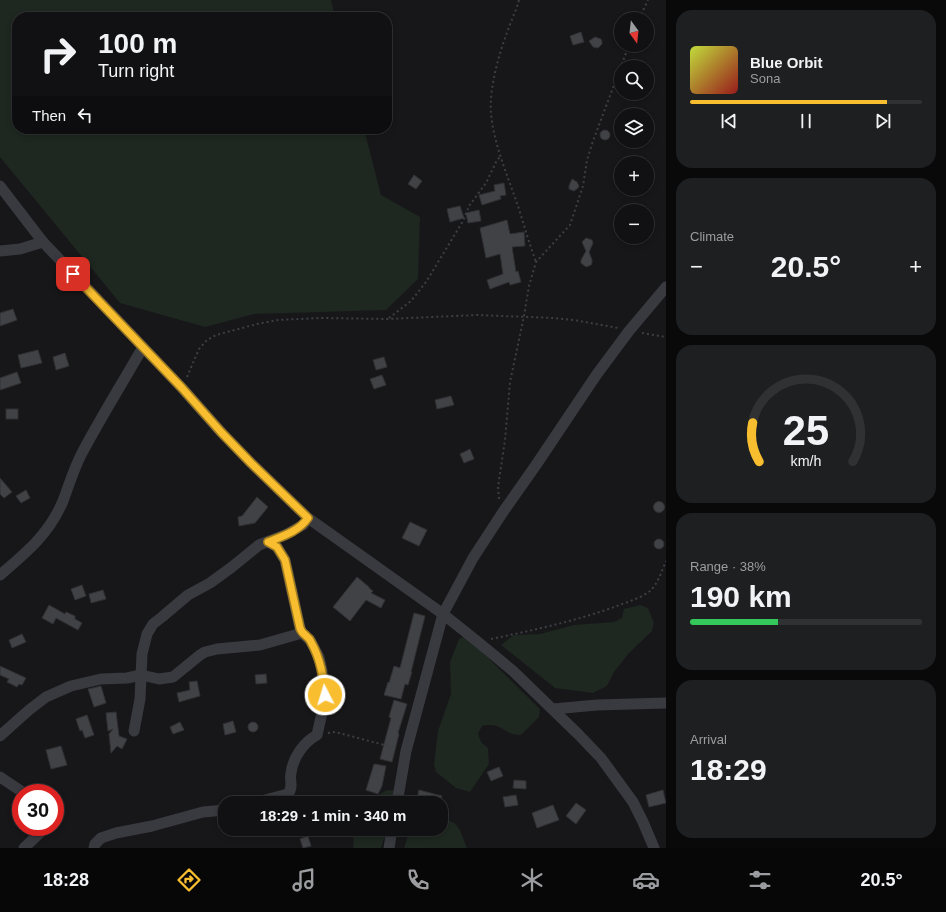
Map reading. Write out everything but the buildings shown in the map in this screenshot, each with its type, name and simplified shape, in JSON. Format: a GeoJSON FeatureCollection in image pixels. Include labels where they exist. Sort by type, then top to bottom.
{"type":"FeatureCollection","features":[{"type":"Feature","properties":{"kind":"street"},"geometry":{"type":"LineString","coordinates":[[0,186],[43,242],[182,388],[226,437],[308,518],[443,614],[513,671],[553,709],[601,758],[633,802],[654,848]]}},
{"type":"Feature","properties":{"kind":"street"},"geometry":{"type":"LineString","coordinates":[[0,251],[20,249],[43,242]]}},
{"type":"Feature","properties":{"kind":"street"},"geometry":{"type":"LineString","coordinates":[[398,796],[406,751],[443,614],[473,558],[597,374],[629,330],[666,287]]}},
{"type":"Feature","properties":{"kind":"street"},"geometry":{"type":"LineString","coordinates":[[0,574],[38,541],[52,521],[82,452],[143,347]]}},
{"type":"Feature","properties":{"kind":"street"},"geometry":{"type":"LineString","coordinates":[[134,731],[140,699],[142,654],[144,644],[152,624],[162,618],[188,595],[210,583],[260,545],[285,535],[303,525],[308,518]]}},
{"type":"Feature","properties":{"kind":"street"},"geometry":{"type":"LineString","coordinates":[[268,542],[277,547],[285,560],[296,615],[302,633],[310,640],[319,657],[322,670],[324,704],[317,735],[308,740],[303,746],[290,773],[292,789],[288,794],[280,796]]}},
{"type":"Feature","properties":{"kind":"street"},"geometry":{"type":"LineString","coordinates":[[0,736],[40,702],[59,691],[92,680],[127,678],[141,675],[159,678],[173,677],[205,652],[260,645],[302,633]]}},
{"type":"Feature","properties":{"kind":"street"},"geometry":{"type":"LineString","coordinates":[[553,709],[597,705],[666,703]]}},
{"type":"Feature","properties":{"kind":"street"},"geometry":{"type":"LineString","coordinates":[[0,777],[12,785]]}},
{"type":"Feature","properties":{"kind":"street"},"geometry":{"type":"LineString","coordinates":[[94,848],[95,844],[101,838],[116,833],[152,826],[196,813],[218,810]]}},
{"type":"Feature","properties":{"kind":"street"},"geometry":{"type":"LineString","coordinates":[[24,848],[37,836]]}},
{"type":"Feature","properties":{"kind":"street"},"geometry":{"type":"LineString","coordinates":[[389,848],[391,836]]}},
{"type":"Feature","properties":{"kind":"path"},"geometry":{"type":"LineString","coordinates":[[519,0],[499,57],[491,97],[492,122],[501,156],[536,262]]}},
{"type":"Feature","properties":{"kind":"path"},"geometry":{"type":"LineString","coordinates":[[642,12],[648,0]]}},
{"type":"Feature","properties":{"kind":"path"},"geometry":{"type":"LineString","coordinates":[[503,512],[499,499],[499,476],[505,440],[510,382],[529,286],[536,262],[570,225],[583,186],[587,160],[593,141],[626,52]]}},
{"type":"Feature","properties":{"kind":"path"},"geometry":{"type":"LineString","coordinates":[[388,319],[411,301],[426,282],[463,221],[469,206],[486,183],[497,160],[501,156]]}},
{"type":"Feature","properties":{"kind":"path"},"geometry":{"type":"LineString","coordinates":[[182,388],[199,349],[207,340],[216,335],[278,320],[320,318],[388,319],[476,315],[524,316],[574,320],[666,337]]}},
{"type":"Feature","properties":{"kind":"path"},"geometry":{"type":"LineString","coordinates":[[478,642],[593,615],[625,603],[651,590],[666,561]]}},
{"type":"Feature","properties":{"kind":"path"},"geometry":{"type":"LineString","coordinates":[[317,735],[335,732],[406,751]]}},
{"type":"Feature","properties":{"kind":"shaded area"},"geometry":{"type":"Polygon","coordinates":[[[0,0],[331,0],[334,12],[12,12],[12,134],[365,134],[381,195],[420,217],[418,279],[386,310],[254,314],[205,327],[120,303],[0,157],[0,0]]]}},
{"type":"Feature","properties":{"kind":"shaded area"},"geometry":{"type":"Polygon","coordinates":[[[640,605],[648,608],[654,623],[652,631],[629,653],[614,672],[607,686],[593,693],[555,688],[501,645],[514,635],[540,634],[574,625],[614,622],[622,618],[624,609],[640,605]]]}},
{"type":"Feature","properties":{"kind":"shaded area"},"geometry":{"type":"Polygon","coordinates":[[[466,636],[540,709],[539,717],[521,735],[515,735],[495,725],[482,726],[478,734],[481,742],[488,748],[489,764],[470,792],[456,788],[436,772],[434,764],[438,731],[451,694],[450,662],[459,639],[466,636]]]}},
{"type":"Feature","properties":{"kind":"shaded area"},"geometry":{"type":"Polygon","coordinates":[[[387,790],[397,791],[396,796],[376,796],[387,790]]]}},
{"type":"Feature","properties":{"kind":"shaded area"},"geometry":{"type":"Polygon","coordinates":[[[448,819],[459,828],[467,848],[404,848],[408,836],[448,836],[448,819]]]}},
{"type":"Feature","properties":{"kind":"shaded area"},"geometry":{"type":"Polygon","coordinates":[[[354,836],[385,836],[381,848],[353,848],[354,836]]]}},
{"type":"Feature","properties":{"kind":"route"},"geometry":{"type":"LineString","coordinates":[[73,274],[182,388],[221,432],[308,518],[303,525],[268,542],[277,547],[285,560],[296,615],[302,633],[308,637],[319,657],[325,695]]}}]}
